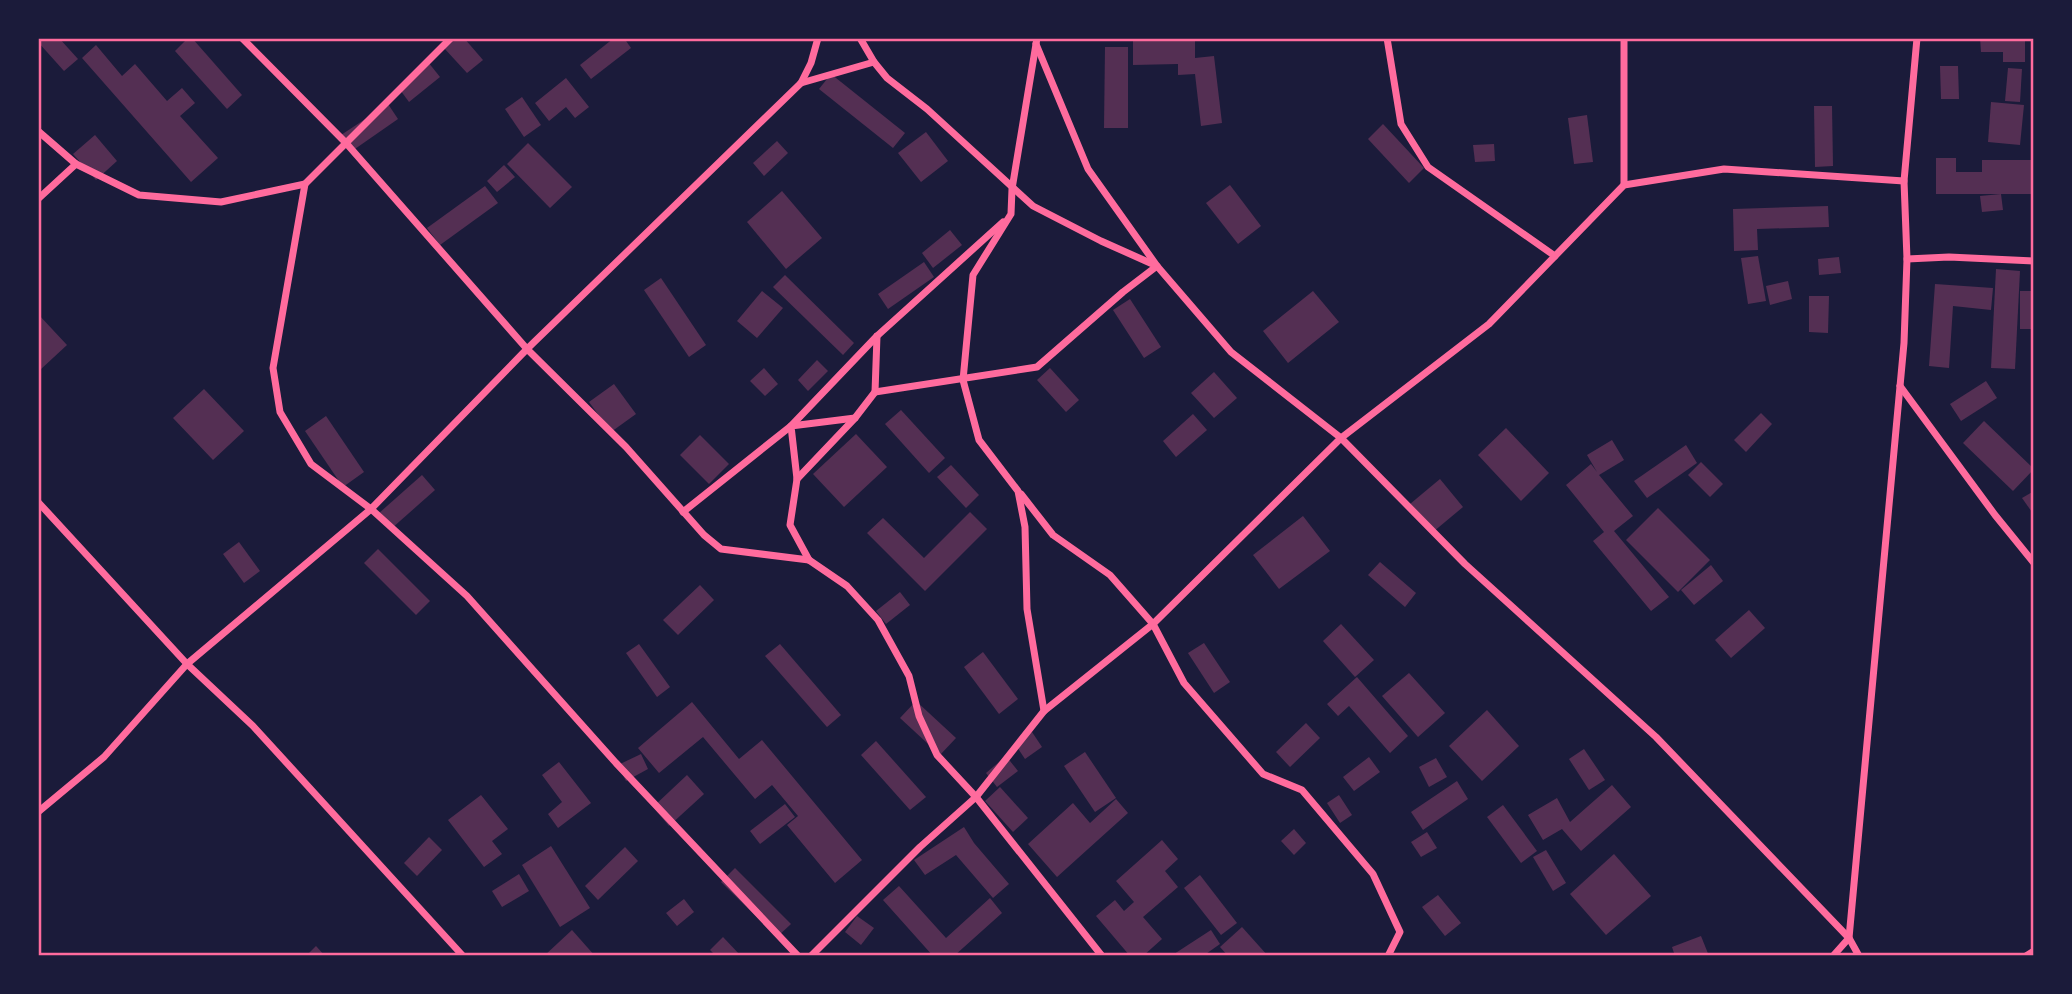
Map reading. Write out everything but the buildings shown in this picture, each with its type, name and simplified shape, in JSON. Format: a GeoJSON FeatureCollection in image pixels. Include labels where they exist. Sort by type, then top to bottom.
{"type":"FeatureCollection","features":[{"type":"Feature","properties":{"kind":"street"},"geometry":{"type":"LineString","coordinates":[[242,38],[346,142],[527,349],[626,447],[704,536],[721,549],[809,560],[847,586],[878,620],[909,676],[919,716],[937,755],[976,797],[1102,956]]}},
{"type":"Feature","properties":{"kind":"street"},"geometry":{"type":"LineString","coordinates":[[38,131],[76,164],[139,195],[221,202],[305,184],[452,38]]}},
{"type":"Feature","properties":{"kind":"street"},"geometry":{"type":"LineString","coordinates":[[38,812],[104,757],[187,664],[371,509],[527,349],[801,83],[811,63],[818,38]]}},
{"type":"Feature","properties":{"kind":"street"},"geometry":{"type":"LineString","coordinates":[[860,38],[887,78],[927,109],[1032,206],[1157,266]]}},
{"type":"Feature","properties":{"kind":"street"},"geometry":{"type":"LineString","coordinates":[[1387,38],[1401,124],[1428,167],[1555,256]]}},
{"type":"Feature","properties":{"kind":"street"},"geometry":{"type":"LineString","coordinates":[[1624,38],[1624,185]]}},
{"type":"Feature","properties":{"kind":"street"},"geometry":{"type":"LineString","coordinates":[[1833,956],[1849,938],[1904,343],[1904,181],[1917,38]]}},
{"type":"Feature","properties":{"kind":"street"},"geometry":{"type":"LineString","coordinates":[[1037,41],[1012,189],[1011,214],[973,275],[963,380],[979,440],[1053,535],[1110,575],[1153,624],[1184,683],[1263,774],[1302,790],[1373,874],[1400,932],[1388,956]]}},
{"type":"Feature","properties":{"kind":"street"},"geometry":{"type":"LineString","coordinates":[[1037,41],[1088,169],[1157,266],[1231,352],[1341,438],[1465,564],[1656,737],[1849,938],[1859,956]]}},
{"type":"Feature","properties":{"kind":"street"},"geometry":{"type":"LineString","coordinates":[[801,83],[874,62]]}},
{"type":"Feature","properties":{"kind":"street"},"geometry":{"type":"LineString","coordinates":[[38,199],[76,164]]}},
{"type":"Feature","properties":{"kind":"street"},"geometry":{"type":"LineString","coordinates":[[811,956],[920,847],[976,797],[1044,711],[1153,624],[1341,438],[1489,324],[1624,185],[1724,169],[1904,181]]}},
{"type":"Feature","properties":{"kind":"street"},"geometry":{"type":"LineString","coordinates":[[305,184],[273,368],[280,412],[311,464],[371,509],[467,596],[616,763],[798,956]]}},
{"type":"Feature","properties":{"kind":"street"},"geometry":{"type":"LineString","coordinates":[[683,512],[791,426],[877,336],[1011,214]]}},
{"type":"Feature","properties":{"kind":"street"},"geometry":{"type":"LineString","coordinates":[[1906,259],[1949,257],[2034,261]]}},
{"type":"Feature","properties":{"kind":"street"},"geometry":{"type":"LineString","coordinates":[[875,392],[1037,367],[1157,266]]}},
{"type":"Feature","properties":{"kind":"street"},"geometry":{"type":"LineString","coordinates":[[797,479],[855,418],[875,392],[877,336]]}},
{"type":"Feature","properties":{"kind":"street"},"geometry":{"type":"LineString","coordinates":[[1900,386],[1995,515],[2034,563]]}},
{"type":"Feature","properties":{"kind":"street"},"geometry":{"type":"LineString","coordinates":[[791,426],[855,418]]}},
{"type":"Feature","properties":{"kind":"street"},"geometry":{"type":"LineString","coordinates":[[791,426],[797,479],[790,524],[809,560]]}},
{"type":"Feature","properties":{"kind":"street"},"geometry":{"type":"LineString","coordinates":[[1018,491],[1025,527],[1027,609],[1044,711]]}},
{"type":"Feature","properties":{"kind":"street"},"geometry":{"type":"LineString","coordinates":[[38,502],[187,664],[253,726],[463,956]]}},
{"type":"Feature","properties":{"kind":"street"},"geometry":{"type":"LineString","coordinates":[[2026,956],[2034,951]]}}]}
